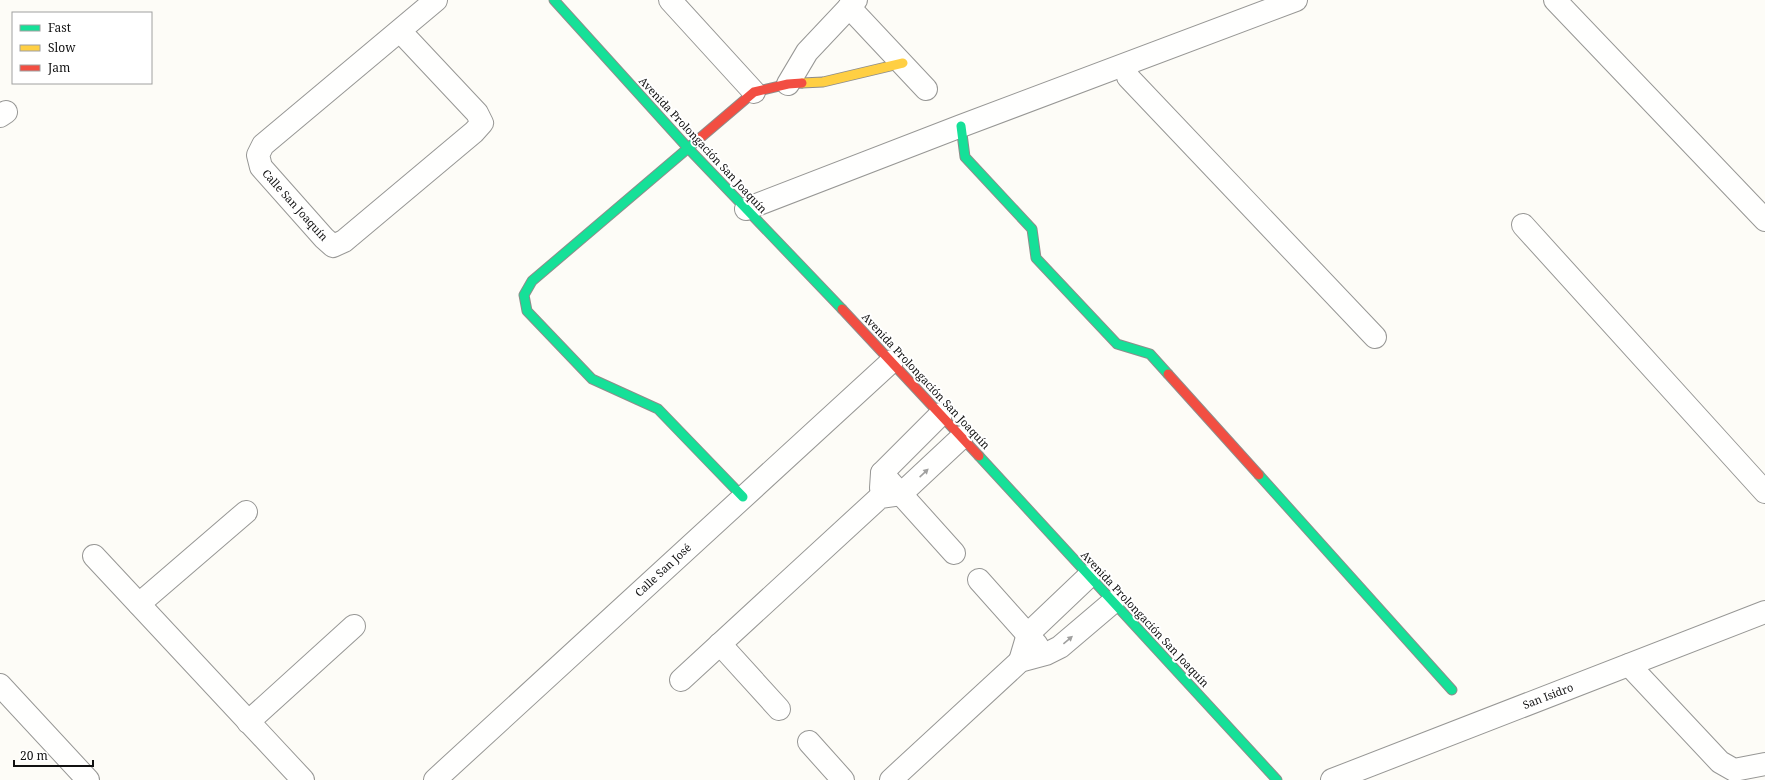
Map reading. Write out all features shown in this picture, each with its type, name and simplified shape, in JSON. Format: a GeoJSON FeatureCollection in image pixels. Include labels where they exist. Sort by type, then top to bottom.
{"type":"FeatureCollection","features":[{"type":"Feature","properties":{"kind":"street","name":"Calle San Joaquín"},"geometry":{"type":"LineString","coordinates":[[400,31],[477,114],[482,123],[474,132],[344,241],[333,246],[324,238],[261,167],[258,155],[263,145],[436,0]]}},
{"type":"Feature","properties":{"kind":"street","name":"Avenida Prolongación San Joaquín"},"geometry":{"type":"LineString","coordinates":[[554,0],[687,148],[892,361],[1277,780]]}},
{"type":"Feature","properties":{"kind":"street"},"geometry":{"type":"LineString","coordinates":[[670,0],[754,92]]}},
{"type":"Feature","properties":{"kind":"street"},"geometry":{"type":"LineString","coordinates":[[746,209],[961,126],[1296,0]]}},
{"type":"Feature","properties":{"kind":"street"},"geometry":{"type":"LineString","coordinates":[[1554,0],[1765,220]]}},
{"type":"Feature","properties":{"kind":"street"},"geometry":{"type":"LineString","coordinates":[[788,84],[807,52],[852,4],[926,89]]}},
{"type":"Feature","properties":{"kind":"street"},"geometry":{"type":"LineString","coordinates":[[743,497],[658,409],[592,379],[527,311],[524,295],[532,281],[754,92],[788,84],[823,82],[903,63]]}},
{"type":"Feature","properties":{"kind":"street"},"geometry":{"type":"LineString","coordinates":[[1126,65],[1128,77],[1375,337]]}},
{"type":"Feature","properties":{"kind":"street"},"geometry":{"type":"LineString","coordinates":[[961,126],[965,157],[1032,229],[1036,258],[1117,344],[1150,354],[1452,690]]}},
{"type":"Feature","properties":{"kind":"street"},"geometry":{"type":"LineString","coordinates":[[1524,225],[1765,492]]}},
{"type":"Feature","properties":{"kind":"street","name":"Calle San José"},"geometry":{"type":"LineString","coordinates":[[435,780],[892,361]]}},
{"type":"Feature","properties":{"kind":"street"},"geometry":{"type":"LineString","coordinates":[[880,497],[882,473],[941,414]]}},
{"type":"Feature","properties":{"kind":"street"},"geometry":{"type":"LineString","coordinates":[[681,680],[880,497],[901,494],[962,437]]}},
{"type":"Feature","properties":{"kind":"street"},"geometry":{"type":"LineString","coordinates":[[882,473],[954,553]]}},
{"type":"Feature","properties":{"kind":"street"},"geometry":{"type":"LineString","coordinates":[[139,604],[246,512]]}},
{"type":"Feature","properties":{"kind":"street"},"geometry":{"type":"LineString","coordinates":[[94,556],[303,780]]}},
{"type":"Feature","properties":{"kind":"street"},"geometry":{"type":"LineString","coordinates":[[1020,661],[1028,634],[1089,576]]}},
{"type":"Feature","properties":{"kind":"street"},"geometry":{"type":"LineString","coordinates":[[979,580],[1046,654]]}},
{"type":"Feature","properties":{"kind":"street"},"geometry":{"type":"LineString","coordinates":[[891,780],[1020,661],[1046,654],[1060,647],[1113,602]]}},
{"type":"Feature","properties":{"kind":"street","name":"San Isidro"},"geometry":{"type":"LineString","coordinates":[[1332,780],[1765,612]]}},
{"type":"Feature","properties":{"kind":"street"},"geometry":{"type":"LineString","coordinates":[[248,722],[354,626]]}},
{"type":"Feature","properties":{"kind":"street"},"geometry":{"type":"LineString","coordinates":[[720,644],[779,709]]}},
{"type":"Feature","properties":{"kind":"street"},"geometry":{"type":"LineString","coordinates":[[1629,664],[1720,762],[1734,770],[1765,764]]}},
{"type":"Feature","properties":{"kind":"street"},"geometry":{"type":"LineString","coordinates":[[0,685],[88,780]]}},
{"type":"Feature","properties":{"kind":"street"},"geometry":{"type":"LineString","coordinates":[[809,742],[843,780]]}},
{"type":"Feature","properties":{"kind":"traffic: fast"},"geometry":{"type":"LineString","coordinates":[[554,0],[687,147],[842,309]]}},
{"type":"Feature","properties":{"kind":"traffic: fast"},"geometry":{"type":"LineString","coordinates":[[961,126],[965,157],[1032,229],[1036,258],[1117,344],[1150,354],[1168,374]]}},
{"type":"Feature","properties":{"kind":"traffic: fast"},"geometry":{"type":"LineString","coordinates":[[700,138],[532,281],[524,295],[527,311],[592,379],[658,409],[743,497]]}},
{"type":"Feature","properties":{"kind":"traffic: fast"},"geometry":{"type":"LineString","coordinates":[[979,456],[1277,780]]}},
{"type":"Feature","properties":{"kind":"traffic: fast"},"geometry":{"type":"LineString","coordinates":[[1259,475],[1452,690]]}},
{"type":"Feature","properties":{"kind":"traffic: slow"},"geometry":{"type":"LineString","coordinates":[[802,83],[823,82],[903,63]]}},
{"type":"Feature","properties":{"kind":"traffic: jam"},"geometry":{"type":"LineString","coordinates":[[700,138],[754,92],[788,84],[802,83]]}},
{"type":"Feature","properties":{"kind":"traffic: jam"},"geometry":{"type":"LineString","coordinates":[[842,309],[979,456]]}},
{"type":"Feature","properties":{"kind":"traffic: jam"},"geometry":{"type":"LineString","coordinates":[[1168,374],[1259,475]]}}]}
